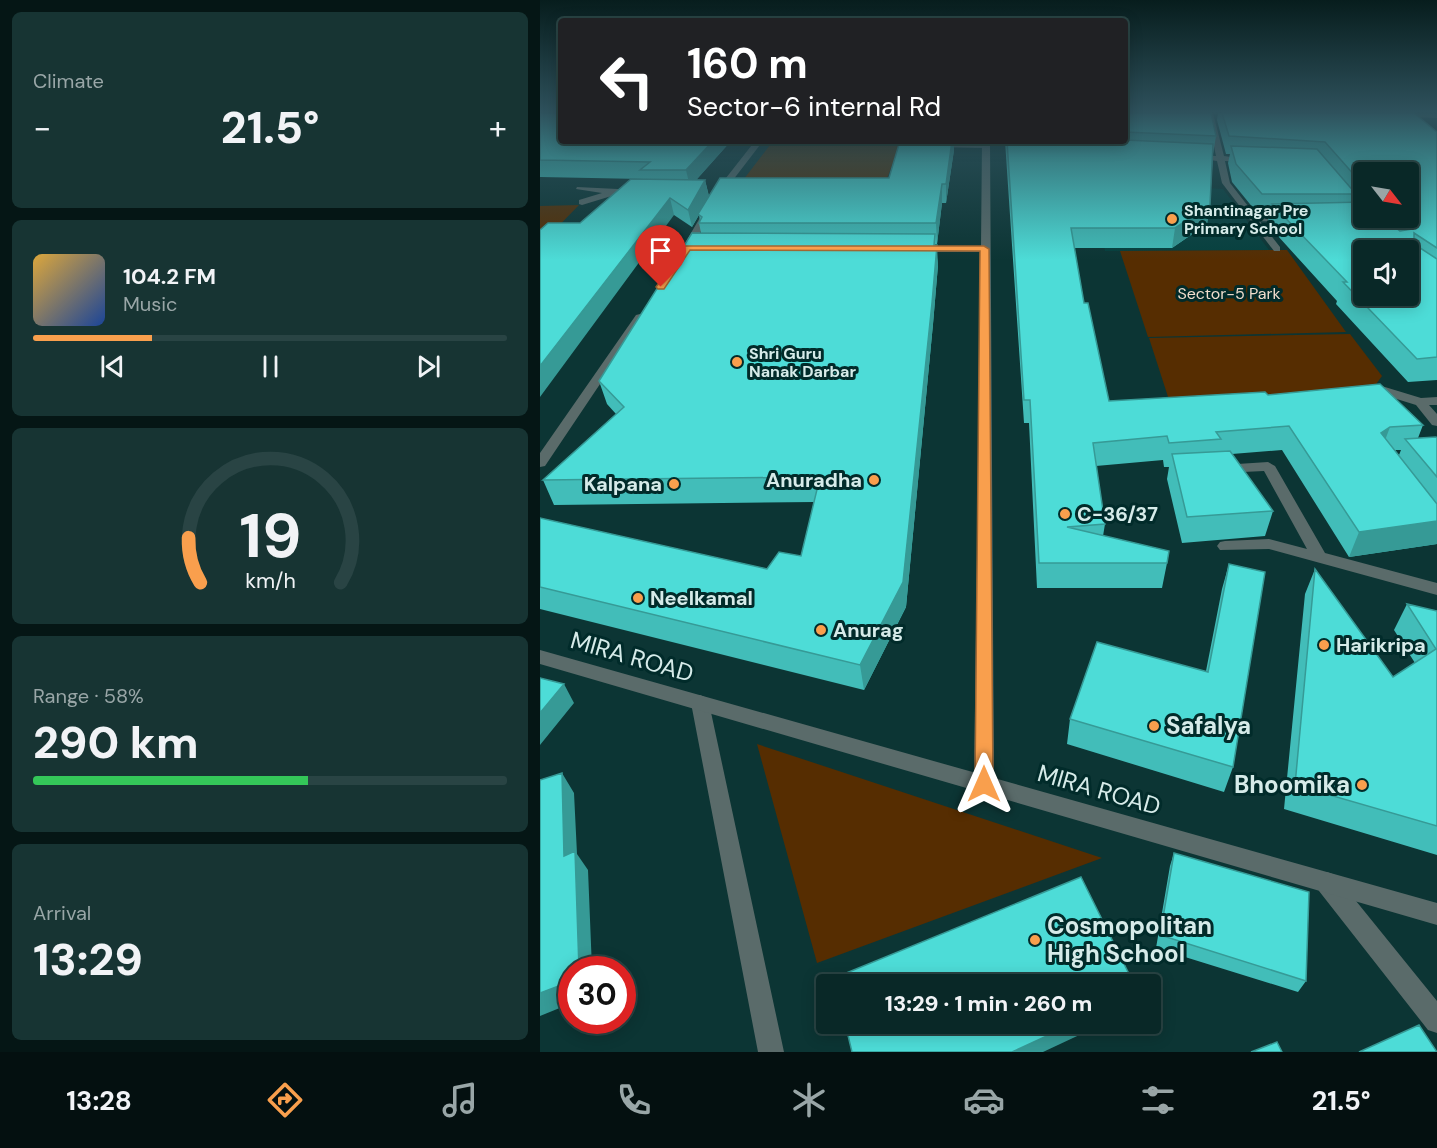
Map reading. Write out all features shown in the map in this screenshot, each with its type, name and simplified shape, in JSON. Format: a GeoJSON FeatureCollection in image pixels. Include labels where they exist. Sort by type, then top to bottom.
{"type":"FeatureCollection","features":[{"type":"Feature","properties":{"kind":"street"},"geometry":{"type":"LineString","coordinates":[[681,258],[688,248],[713,192],[740,162]]}},
{"type":"Feature","properties":{"kind":"street"},"geometry":{"type":"LineString","coordinates":[[984,784],[986,162]]}},
{"type":"Feature","properties":{"kind":"street"},"geometry":{"type":"LineString","coordinates":[[1221,162],[1226,183],[1277,249]]}},
{"type":"Feature","properties":{"kind":"street"},"geometry":{"type":"LineString","coordinates":[[580,189],[651,192]]}},
{"type":"Feature","properties":{"kind":"street"},"geometry":{"type":"LineString","coordinates":[[582,202],[617,191]]}},
{"type":"Feature","properties":{"kind":"street"},"geometry":{"type":"LineString","coordinates":[[1254,219],[1302,218]]}},
{"type":"Feature","properties":{"kind":"street"},"geometry":{"type":"LineString","coordinates":[[688,248],[700,248]]}},
{"type":"Feature","properties":{"kind":"street"},"geometry":{"type":"LineString","coordinates":[[901,249],[984,249]]}},
{"type":"Feature","properties":{"kind":"street"},"geometry":{"type":"LineString","coordinates":[[540,463],[648,306]]}},
{"type":"Feature","properties":{"kind":"street"},"geometry":{"type":"LineString","coordinates":[[1375,388],[1420,402],[1437,401]]}},
{"type":"Feature","properties":{"kind":"street"},"geometry":{"type":"LineString","coordinates":[[1420,402],[1437,422]]}},
{"type":"Feature","properties":{"kind":"street"},"geometry":{"type":"LineString","coordinates":[[1211,470],[1268,466],[1319,557]]}},
{"type":"Feature","properties":{"kind":"street"},"geometry":{"type":"LineString","coordinates":[[1225,546],[1269,544],[1437,589]]}},
{"type":"Feature","properties":{"kind":"street","name":"MIRA ROAD"},"geometry":{"type":"LineString","coordinates":[[540,657],[1437,914]]}},
{"type":"Feature","properties":{"kind":"street"},"geometry":{"type":"LineString","coordinates":[[700,703],[771,1052]]}},
{"type":"Feature","properties":{"kind":"street"},"geometry":{"type":"LineString","coordinates":[[1327,883],[1437,1021]]}},
{"type":"Feature","properties":{"kind":"shaded area","name":"Shantinagar Pre Primary School"},"geometry":{"type":"Polygon","coordinates":[[[1091,181],[1223,189],[1269,250],[1105,251],[1091,181]]]}},
{"type":"Feature","properties":{"kind":"green space"},"geometry":{"type":"Polygon","coordinates":[[[757,162],[893,162],[882,192],[734,192],[757,162]]]}},
{"type":"Feature","properties":{"kind":"green space"},"geometry":{"type":"Polygon","coordinates":[[[579,205],[540,245],[540,206],[579,205]]]}},
{"type":"Feature","properties":{"kind":"green space","name":"Sector-5 Park"},"geometry":{"type":"Polygon","coordinates":[[[1287,250],[1346,332],[1148,337],[1120,251],[1287,250]]]}},
{"type":"Feature","properties":{"kind":"green space"},"geometry":{"type":"Polygon","coordinates":[[[1350,334],[1382,376],[1366,398],[1170,403],[1149,338],[1350,334]]]}},
{"type":"Feature","properties":{"kind":"green space"},"geometry":{"type":"Polygon","coordinates":[[[757,744],[1102,858],[817,963],[757,744]]]}},
{"type":"Feature","properties":{"kind":"building"},"geometry":{"type":"Polygon","coordinates":[[[650,162],[693,162],[686,170],[640,170],[650,162]]]}},
{"type":"Feature","properties":{"kind":"building"},"geometry":{"type":"Polygon","coordinates":[[[894,162],[949,162],[946,184],[942,184],[936,223],[699,223],[702,217],[698,214],[720,178],[889,178],[894,162]]]}},
{"type":"Feature","properties":{"kind":"building"},"geometry":{"type":"Polygon","coordinates":[[[1008,162],[1212,162],[1210,205],[1175,228],[1071,228],[1084,303],[1088,303],[1109,401],[1265,392],[1268,395],[1380,384],[1423,425],[1390,427],[1381,433],[1437,504],[1437,521],[1359,532],[1289,426],[1216,432],[1221,439],[1169,443],[1167,436],[1093,443],[1105,524],[1067,527],[1169,551],[1167,563],[1039,563],[1030,400],[1024,400],[1008,162]]]}},
{"type":"Feature","properties":{"kind":"building"},"geometry":{"type":"Polygon","coordinates":[[[1235,162],[1328,162],[1353,191],[1353,194],[1262,194],[1235,162]]]}},
{"type":"Feature","properties":{"kind":"building"},"geometry":{"type":"Polygon","coordinates":[[[1343,162],[1353,162],[1353,174],[1343,162]]]}},
{"type":"Feature","properties":{"kind":"building"},"geometry":{"type":"Polygon","coordinates":[[[1419,162],[1437,162],[1437,248],[1414,233],[1414,240],[1353,240],[1353,292],[1343,282],[1347,282],[1272,204],[1353,202],[1353,228],[1396,228],[1400,231],[1419,228],[1419,162]]]}},
{"type":"Feature","properties":{"kind":"building"},"geometry":{"type":"Polygon","coordinates":[[[631,179],[705,180],[688,210],[670,198],[540,366],[540,230],[548,223],[580,223],[631,179]]]}},
{"type":"Feature","properties":{"kind":"building"},"geometry":{"type":"Polygon","coordinates":[[[692,233],[935,234],[934,245],[937,245],[932,303],[903,582],[860,665],[540,587],[540,518],[767,569],[779,552],[801,556],[820,477],[543,480],[624,407],[599,381],[692,233]]]}},
{"type":"Feature","properties":{"kind":"building"},"geometry":{"type":"Polygon","coordinates":[[[1419,247],[1437,259],[1437,357],[1417,359],[1366,306],[1419,306],[1419,247]]]}},
{"type":"Feature","properties":{"kind":"building"},"geometry":{"type":"Polygon","coordinates":[[[1437,438],[1437,477],[1405,439],[1437,438]]]}},
{"type":"Feature","properties":{"kind":"building"},"geometry":{"type":"Polygon","coordinates":[[[1230,451],[1273,511],[1187,517],[1172,454],[1230,451]]]}},
{"type":"Feature","properties":{"kind":"building"},"geometry":{"type":"Polygon","coordinates":[[[1229,564],[1265,572],[1233,767],[1070,719],[1097,642],[1208,672],[1229,564]]]}},
{"type":"Feature","properties":{"kind":"building"},"geometry":{"type":"Polygon","coordinates":[[[1315,569],[1393,677],[1436,649],[1407,604],[1437,611],[1437,826],[1295,785],[1315,569]]]}},
{"type":"Feature","properties":{"kind":"building"},"geometry":{"type":"Polygon","coordinates":[[[540,678],[564,684],[540,713],[540,678]]]}},
{"type":"Feature","properties":{"kind":"building"},"geometry":{"type":"Polygon","coordinates":[[[562,773],[564,856],[575,851],[579,956],[558,956],[558,986],[540,993],[540,780],[562,773]]]}},
{"type":"Feature","properties":{"kind":"building"},"geometry":{"type":"Polygon","coordinates":[[[1174,853],[1309,892],[1306,981],[1160,935],[1174,853]]]}},
{"type":"Feature","properties":{"kind":"building","name":"Cosmopolitan High School"},"geometry":{"type":"Polygon","coordinates":[[[1081,877],[1129,974],[844,974],[1081,877]]]}},
{"type":"Feature","properties":{"kind":"building"},"geometry":{"type":"Polygon","coordinates":[[[1419,1025],[1437,1052],[1359,1052],[1419,1025]]]}},
{"type":"Feature","properties":{"kind":"building"},"geometry":{"type":"Polygon","coordinates":[[[848,1034],[1051,1034],[1012,1052],[852,1052],[848,1034]]]}},
{"type":"Feature","properties":{"kind":"building"},"geometry":{"type":"Polygon","coordinates":[[[1277,1042],[1282,1052],[1251,1052],[1277,1042]]]}},
{"type":"Feature","properties":{"kind":"place","name":"Shantinagar Pre Primary School"},"geometry":{"type":"Point","coordinates":[1172,219]}},
{"type":"Feature","properties":{"kind":"place","name":"Shri Guru Nanak Darbar"},"geometry":{"type":"Point","coordinates":[737,362]}},
{"type":"Feature","properties":{"kind":"place","name":"Anuradha"},"geometry":{"type":"Point","coordinates":[874,480]}},
{"type":"Feature","properties":{"kind":"place","name":"Kalpana"},"geometry":{"type":"Point","coordinates":[674,484]}},
{"type":"Feature","properties":{"kind":"place","name":"C-36/37"},"geometry":{"type":"Point","coordinates":[1065,514]}},
{"type":"Feature","properties":{"kind":"place","name":"Neelkamal"},"geometry":{"type":"Point","coordinates":[638,598]}},
{"type":"Feature","properties":{"kind":"place","name":"Anurag"},"geometry":{"type":"Point","coordinates":[821,630]}},
{"type":"Feature","properties":{"kind":"place","name":"Harikripa"},"geometry":{"type":"Point","coordinates":[1324,645]}},
{"type":"Feature","properties":{"kind":"place","name":"Safalya"},"geometry":{"type":"Point","coordinates":[1154,726]}},
{"type":"Feature","properties":{"kind":"place","name":"Bhoomika"},"geometry":{"type":"Point","coordinates":[1362,785]}},
{"type":"Feature","properties":{"kind":"place","name":"Cosmopolitan High School"},"geometry":{"type":"Point","coordinates":[1035,940]}},
{"type":"Feature","properties":{"kind":"route"},"geometry":{"type":"LineString","coordinates":[[661,287],[688,248],[984,249],[984,784]]}}]}
